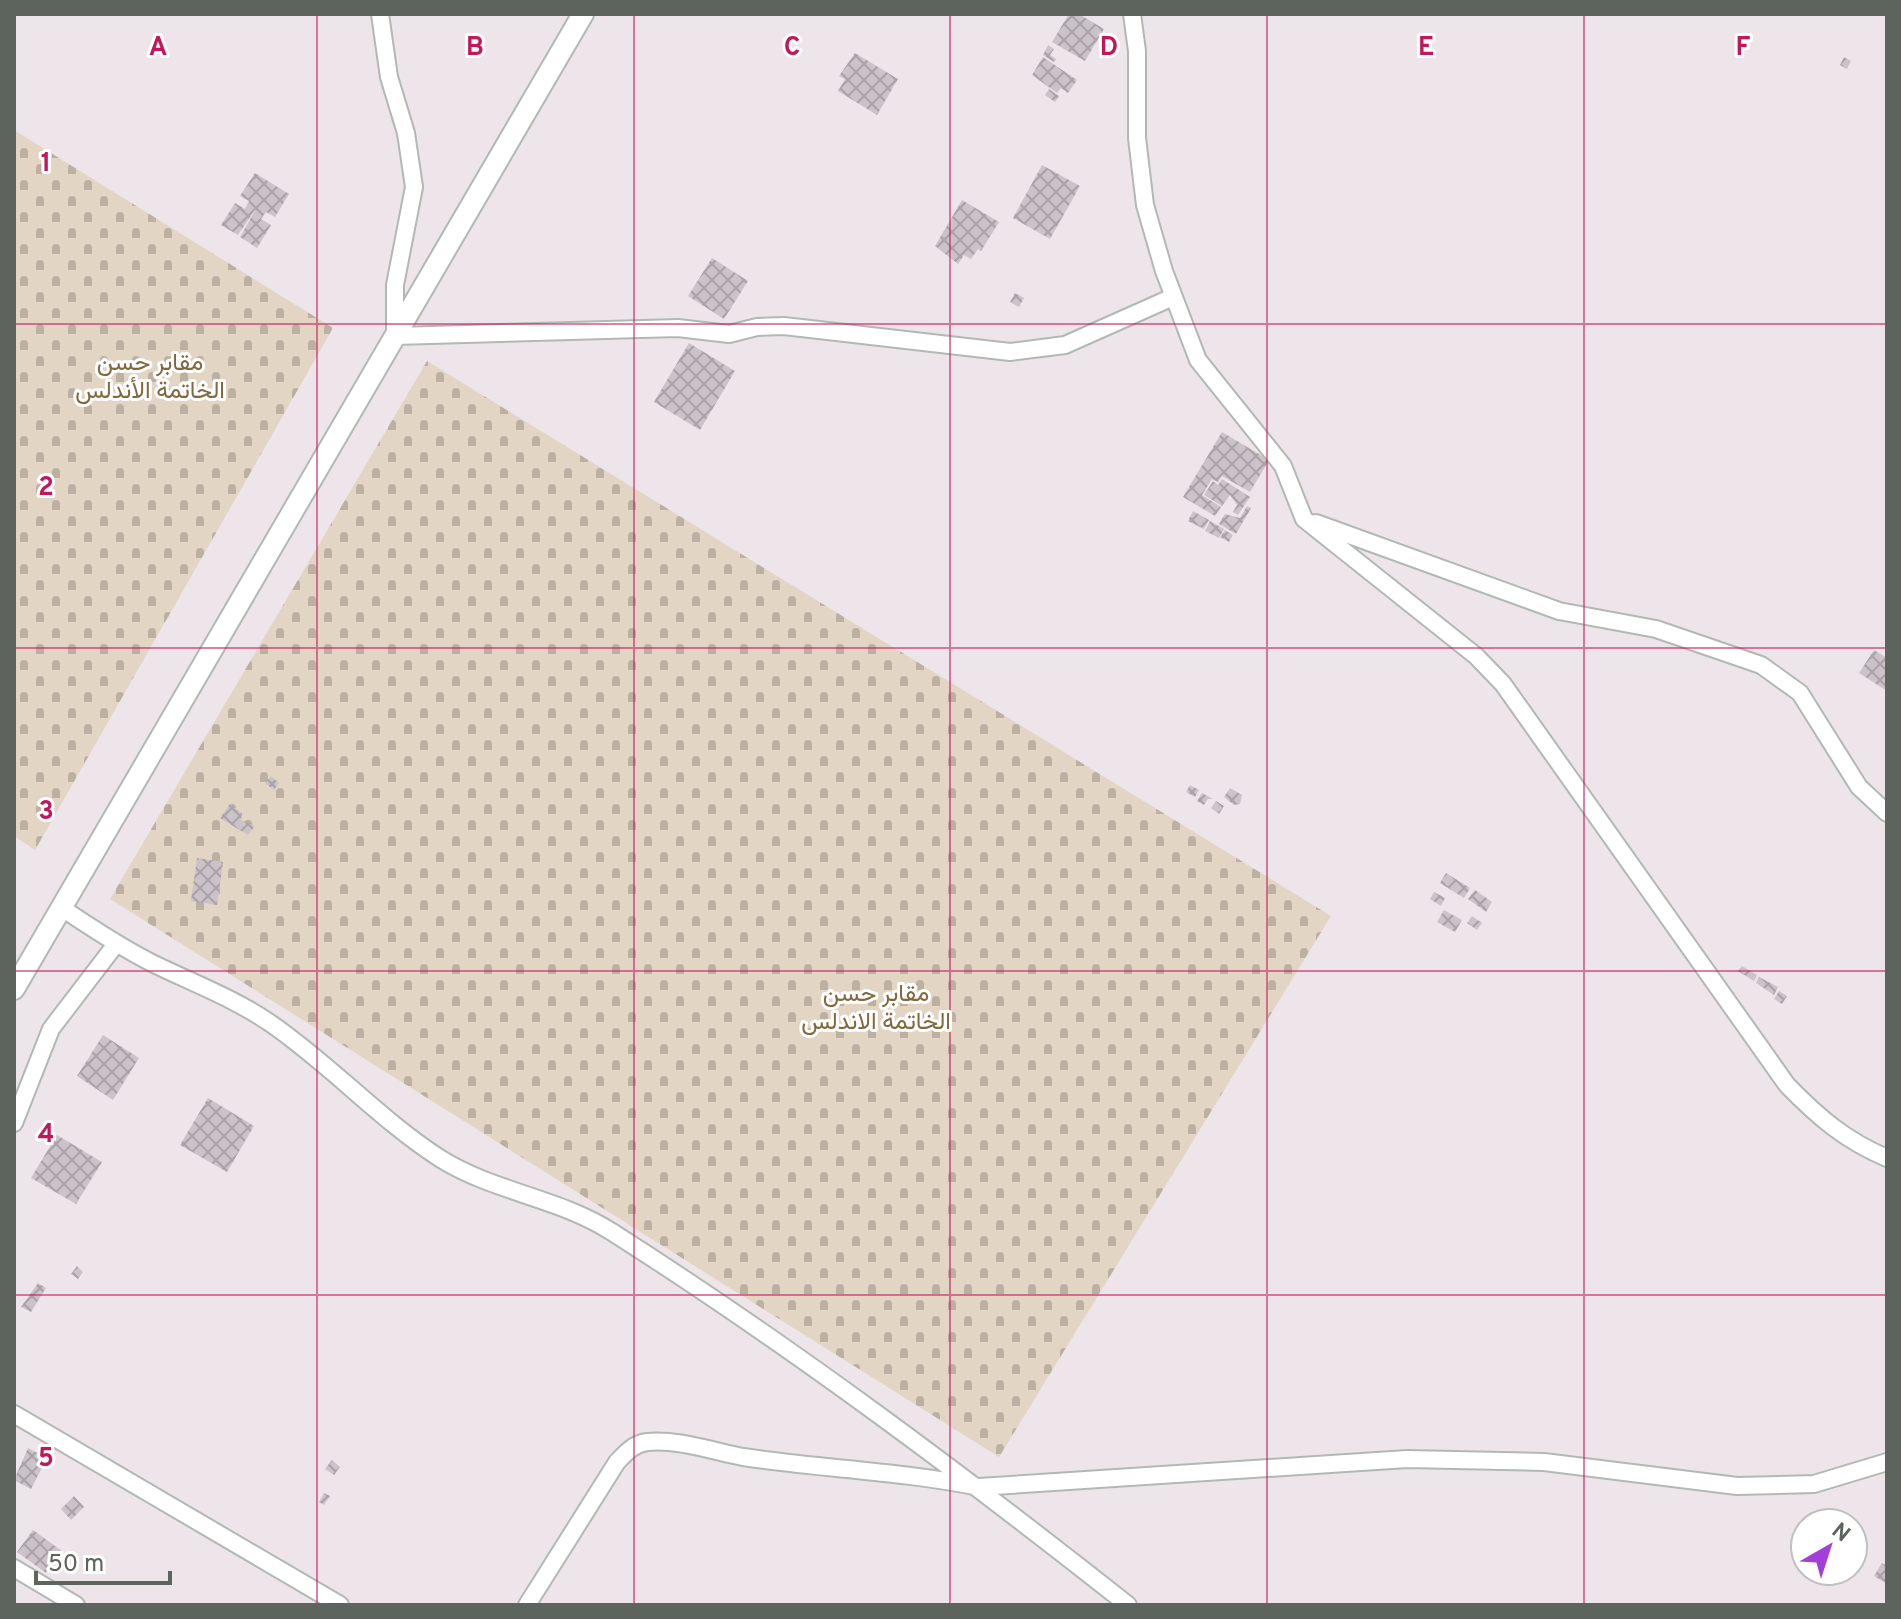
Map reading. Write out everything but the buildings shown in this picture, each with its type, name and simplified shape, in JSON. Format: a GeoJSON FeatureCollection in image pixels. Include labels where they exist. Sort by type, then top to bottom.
{"type":"FeatureCollection","features":[{"type":"Feature","properties":{"kind":"street"},"geometry":{"type":"LineString","coordinates":[[380,14],[389,77],[406,133],[414,187],[395,285],[395,336]]}},
{"type":"Feature","properties":{"kind":"street"},"geometry":{"type":"LineString","coordinates":[[14,989],[583,14]]}},
{"type":"Feature","properties":{"kind":"street"},"geometry":{"type":"LineString","coordinates":[[1132,14],[1137,51],[1137,138],[1145,205],[1173,297],[1198,360],[1283,466],[1304,519],[1476,656],[1503,684],[1787,1085],[1817,1117],[1842,1135],[1887,1158]]}},
{"type":"Feature","properties":{"kind":"street"},"geometry":{"type":"LineString","coordinates":[[395,336],[678,328],[729,334],[757,327],[784,326],[1010,352],[1065,345],[1173,297]]}},
{"type":"Feature","properties":{"kind":"street"},"geometry":{"type":"LineString","coordinates":[[1304,519],[1559,611],[1656,629],[1761,665],[1800,693],[1859,787],[1887,813]]}},
{"type":"Feature","properties":{"kind":"street"},"geometry":{"type":"LineString","coordinates":[[62,908],[116,944],[227,997],[270,1023],[441,1159],[486,1182],[543,1200],[608,1229],[720,1302],[979,1487],[1128,1605]]}},
{"type":"Feature","properties":{"kind":"street"},"geometry":{"type":"LineString","coordinates":[[14,1123],[51,1029],[116,944]]}},
{"type":"Feature","properties":{"kind":"street"},"geometry":{"type":"LineString","coordinates":[[14,1414],[340,1605]]}},
{"type":"Feature","properties":{"kind":"street"},"geometry":{"type":"LineString","coordinates":[[527,1605],[617,1462],[633,1446],[647,1442],[834,1469],[928,1476],[979,1487],[1407,1459],[1544,1462],[1737,1486],[1814,1484],[1887,1462]]}},
{"type":"Feature","properties":{"kind":"street"},"geometry":{"type":"LineString","coordinates":[[14,1568],[76,1605]]}},
{"type":"Feature","properties":{"kind":"green space","name":"مقابر حسن الخاتمة الأندلس"},"geometry":{"type":"Polygon","coordinates":[[[14,130],[333,328],[35,850],[14,836],[14,130]]]}},
{"type":"Feature","properties":{"kind":"green space","name":"مقابر حسن الخاتمة الاندلس"},"geometry":{"type":"Polygon","coordinates":[[[427,361],[1331,916],[999,1457],[110,899],[427,361]]]}}]}
